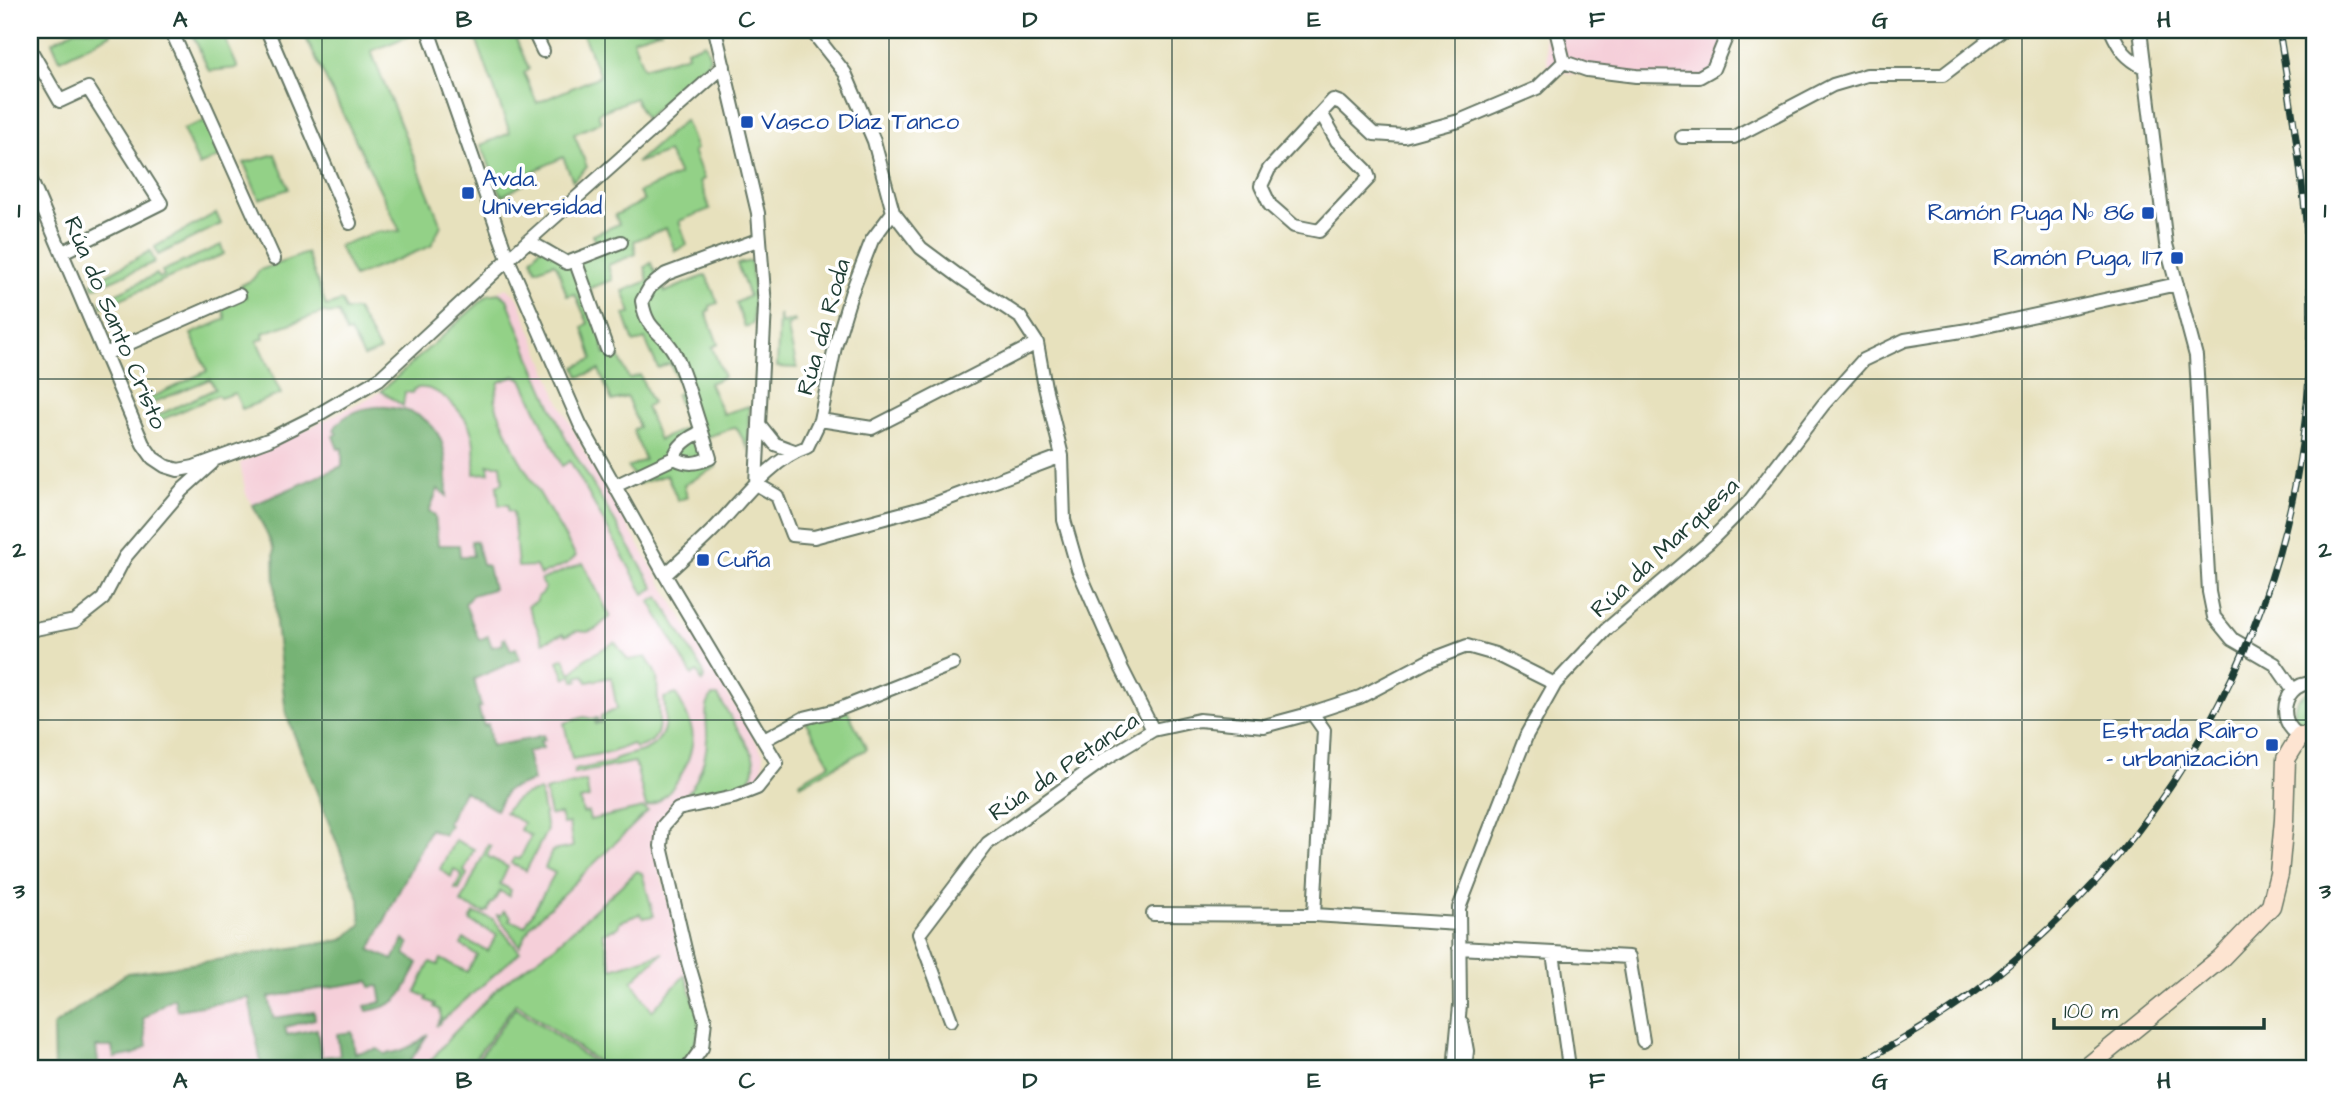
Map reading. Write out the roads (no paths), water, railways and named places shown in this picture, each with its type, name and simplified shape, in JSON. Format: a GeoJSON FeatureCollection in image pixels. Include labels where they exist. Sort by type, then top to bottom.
{"type":"FeatureCollection","features":[{"type":"Feature","properties":{"kind":"street"},"geometry":{"type":"LineString","coordinates":[[171,30],[274,259]]}},
{"type":"Feature","properties":{"kind":"street"},"geometry":{"type":"LineString","coordinates":[[267,30],[350,223]]}},
{"type":"Feature","properties":{"kind":"street"},"geometry":{"type":"LineString","coordinates":[[428,30],[508,258],[580,424],[665,575],[778,763],[757,788],[734,797],[678,810],[663,826],[661,846],[688,962],[705,1020],[702,1048],[687,1069]]}},
{"type":"Feature","properties":{"kind":"street"},"geometry":{"type":"LineString","coordinates":[[533,30],[542,51]]}},
{"type":"Feature","properties":{"kind":"street"},"geometry":{"type":"LineString","coordinates":[[811,30],[845,72],[874,141],[893,212],[922,248],[1020,317],[1037,343],[1062,456],[1064,520],[1078,569],[1122,669],[1153,730]]}},
{"type":"Feature","properties":{"kind":"street"},"geometry":{"type":"LineString","coordinates":[[1556,30],[1563,62]]}},
{"type":"Feature","properties":{"kind":"street"},"geometry":{"type":"LineString","coordinates":[[1563,62],[1587,70],[1636,76],[1699,77],[1713,69],[1729,30]]}},
{"type":"Feature","properties":{"kind":"street"},"geometry":{"type":"LineString","coordinates":[[1682,137],[1734,137],[1833,85],[1867,75],[1943,75],[2002,30]]}},
{"type":"Feature","properties":{"kind":"street"},"geometry":{"type":"LineString","coordinates":[[2111,30],[2129,60],[2145,68]]}},
{"type":"Feature","properties":{"kind":"street"},"geometry":{"type":"LineString","coordinates":[[2140,30],[2166,244],[2196,356],[2209,592],[2214,617],[2232,639],[2275,664],[2294,690]]}},
{"type":"Feature","properties":{"kind":"street"},"geometry":{"type":"LineString","coordinates":[[718,31],[758,213],[765,306],[756,484],[777,496],[792,535],[814,537],[926,507],[1062,456]]}},
{"type":"Feature","properties":{"kind":"street"},"geometry":{"type":"LineString","coordinates":[[30,48],[60,101],[89,88],[161,203],[63,252]]}},
{"type":"Feature","properties":{"kind":"street"},"geometry":{"type":"LineString","coordinates":[[1321,113],[1337,141],[1366,170],[1369,178],[1319,231],[1294,226],[1270,205],[1261,186],[1269,169],[1333,100],[1341,103],[1374,134],[1404,136],[1459,121],[1537,88],[1563,62]]}},
{"type":"Feature","properties":{"kind":"street","name":"Rúa do Santo Cristo"},"geometry":{"type":"LineString","coordinates":[[30,178],[144,444],[153,458],[178,470],[194,467],[268,440],[379,379],[508,258],[724,65]]}},
{"type":"Feature","properties":{"kind":"street","name":"Rúa da Roda"},"geometry":{"type":"LineString","coordinates":[[665,575],[714,529],[756,484],[794,451],[807,447],[820,420],[835,347],[851,294],[872,240],[893,212]]}},
{"type":"Feature","properties":{"kind":"street"},"geometry":{"type":"LineString","coordinates":[[674,458],[686,464],[699,463],[710,458],[673,350],[651,328],[644,315],[642,301],[650,287],[666,274],[760,239]]}},
{"type":"Feature","properties":{"kind":"street"},"geometry":{"type":"LineString","coordinates":[[528,241],[567,263],[621,242]]}},
{"type":"Feature","properties":{"kind":"street"},"geometry":{"type":"LineString","coordinates":[[575,260],[607,349]]}},
{"type":"Feature","properties":{"kind":"street","name":"Rúa da Marquesa"},"geometry":{"type":"LineString","coordinates":[[1454,1069],[1460,1005],[1459,908],[1527,734],[1555,684],[1607,629],[1708,543],[1748,503],[1823,405],[1863,360],[1905,340],[1968,330],[2177,284]]}},
{"type":"Feature","properties":{"kind":"street"},"geometry":{"type":"LineString","coordinates":[[105,354],[239,295]]}},
{"type":"Feature","properties":{"kind":"street","name":"Rúa da Roda"},"geometry":{"type":"LineString","coordinates":[[820,420],[872,428],[1037,343]]}},
{"type":"Feature","properties":{"kind":"street"},"geometry":{"type":"LineString","coordinates":[[759,424],[775,444],[794,451]]}},
{"type":"Feature","properties":{"kind":"street"},"geometry":{"type":"LineString","coordinates":[[674,458],[676,449],[691,436],[702,432]]}},
{"type":"Feature","properties":{"kind":"street"},"geometry":{"type":"LineString","coordinates":[[30,630],[75,621],[103,599],[125,557],[181,491],[217,458]]}},
{"type":"Feature","properties":{"kind":"street"},"geometry":{"type":"LineString","coordinates":[[615,486],[674,458]]}},
{"type":"Feature","properties":{"kind":"street","name":"Rúa da Petanca"},"geometry":{"type":"LineString","coordinates":[[951,1020],[919,934],[988,843],[1105,759],[1153,730],[1199,720],[1264,726],[1360,697],[1430,660],[1467,646],[1495,654],[1555,684]]}},
{"type":"Feature","properties":{"kind":"street"},"geometry":{"type":"LineString","coordinates":[[764,740],[804,718],[836,710],[953,664]]}},
{"type":"Feature","properties":{"kind":"street"},"geometry":{"type":"LineString","coordinates":[[2085,1069],[2220,959],[2271,906],[2279,874],[2286,759],[2307,737],[2291,729],[2284,709],[2294,690],[2313,679]]}},
{"type":"Feature","properties":{"kind":"street"},"geometry":{"type":"LineString","coordinates":[[1312,713],[1324,730],[1314,915]]}},
{"type":"Feature","properties":{"kind":"street"},"geometry":{"type":"LineString","coordinates":[[1153,914],[1314,915],[1459,924]]}},
{"type":"Feature","properties":{"kind":"street"},"geometry":{"type":"LineString","coordinates":[[1459,948],[1629,957],[1643,1041]]}},
{"type":"Feature","properties":{"kind":"street"},"geometry":{"type":"LineString","coordinates":[[1553,953],[1568,1060]]}},
{"type":"Feature","properties":{"kind":"street","name":"Rúa da Marquesa"},"geometry":{"type":"LineString","coordinates":[[1460,1005],[1467,1051],[1465,1069]]}},
{"type":"Feature","properties":{"kind":"railway"},"geometry":{"type":"LineString","coordinates":[[1848,1069],[1923,1027],[1993,978],[2061,917],[2122,851],[2175,779],[2219,703],[2255,623],[2283,538],[2301,450],[2310,359],[2307,235],[2298,152],[2279,30]]}},
{"type":"Feature","properties":{"kind":"place","name":"Vasco Díaz Tanco"},"geometry":{"type":"Point","coordinates":[747,122]}},
{"type":"Feature","properties":{"kind":"place","name":"Avda. Universidad"},"geometry":{"type":"Point","coordinates":[468,193]}},
{"type":"Feature","properties":{"kind":"place","name":"Ramón Puga Nº 86"},"geometry":{"type":"Point","coordinates":[2148,213]}},
{"type":"Feature","properties":{"kind":"place","name":"Ramón Puga, 117"},"geometry":{"type":"Point","coordinates":[2177,258]}},
{"type":"Feature","properties":{"kind":"place","name":"Cuña"},"geometry":{"type":"Point","coordinates":[703,560]}},
{"type":"Feature","properties":{"kind":"place","name":"Estrada Rairo - urbanización"},"geometry":{"type":"Point","coordinates":[2272,745]}}]}
